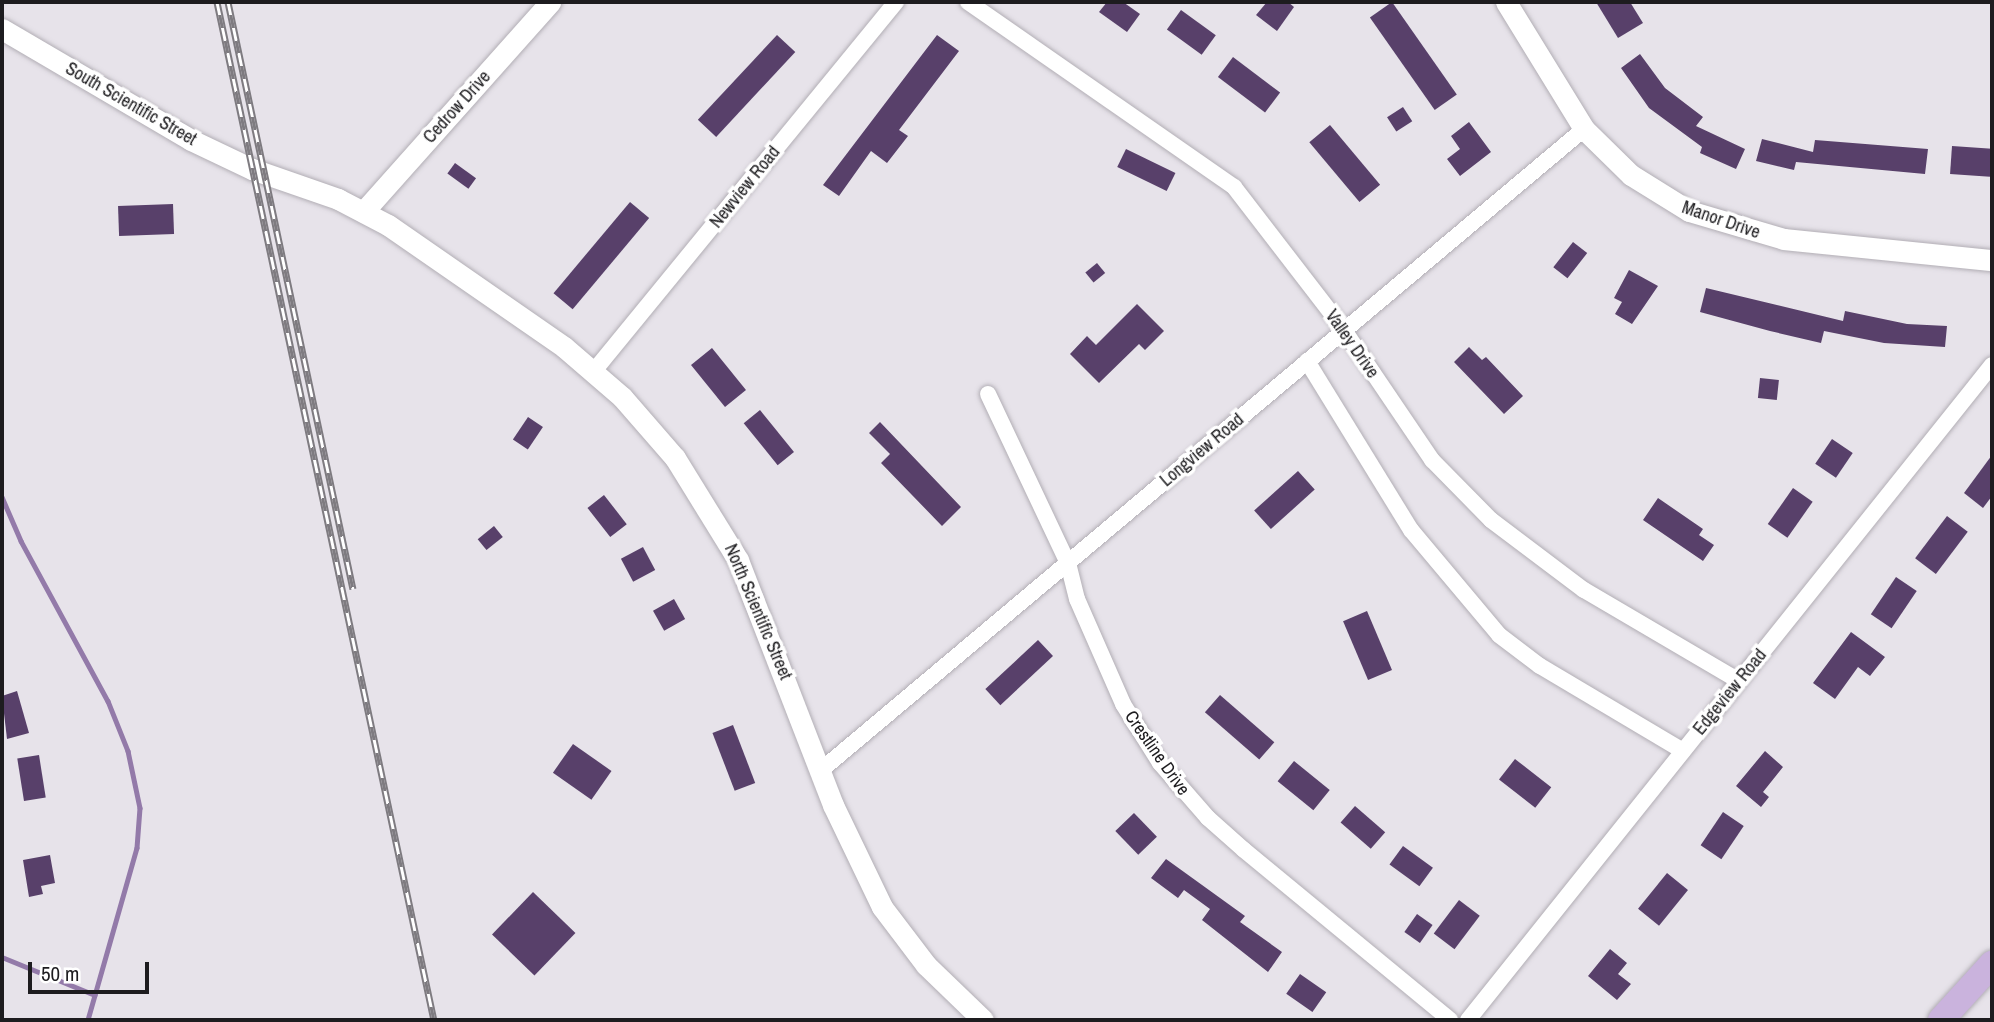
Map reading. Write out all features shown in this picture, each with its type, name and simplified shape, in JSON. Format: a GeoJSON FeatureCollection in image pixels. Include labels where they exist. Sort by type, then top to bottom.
{"type":"FeatureCollection","features":[{"type":"Feature","properties":{"kind":"main road"},"geometry":{"type":"LineString","coordinates":[[1941,1020],[1992,964]]}},
{"type":"Feature","properties":{"kind":"street","name":"Cedrow Drive"},"geometry":{"type":"LineString","coordinates":[[364,211],[550,2]]}},
{"type":"Feature","properties":{"kind":"street","name":"Newview Road"},"geometry":{"type":"LineString","coordinates":[[594,371],[896,2]]}},
{"type":"Feature","properties":{"kind":"street","name":"Valley Drive"},"geometry":{"type":"LineString","coordinates":[[968,2],[1234,187],[1344,330],[1433,460],[1491,520],[1584,590],[1739,681]]}},
{"type":"Feature","properties":{"kind":"street","name":"Manor Drive"},"geometry":{"type":"LineString","coordinates":[[1506,2],[1584,130],[1650,189],[1689,211],[1733,228],[1784,239],[1992,260]]}},
{"type":"Feature","properties":{"kind":"street","name":"South Scientific Street"},"geometry":{"type":"LineString","coordinates":[[2,29],[191,140],[264,172]]}},
{"type":"Feature","properties":{"kind":"street","name":"Longview Road"},"geometry":{"type":"LineString","coordinates":[[820,771],[1584,130]]}},
{"type":"Feature","properties":{"kind":"street","name":"North Scientific Street"},"geometry":{"type":"LineString","coordinates":[[264,172],[364,211],[519,314],[594,371],[675,458],[720,526],[754,595],[820,771],[882,906],[926,965],[983,1020]]}},
{"type":"Feature","properties":{"kind":"street"},"geometry":{"type":"LineString","coordinates":[[1307,361],[1411,530],[1499,635],[1540,666],[1684,751]]}},
{"type":"Feature","properties":{"kind":"street","name":"Edgeview Road"},"geometry":{"type":"LineString","coordinates":[[1468,1020],[1992,365]]}},
{"type":"Feature","properties":{"kind":"street","name":"Crestline Drive"},"geometry":{"type":"LineString","coordinates":[[988,394],[1068,562],[1077,599],[1123,704],[1183,792],[1244,850],[1450,1020]]}},
{"type":"Feature","properties":{"kind":"building"},"geometry":{"type":"Polygon","coordinates":[[[1107,2],[1123,2],[1140,14],[1127,32],[1099,12],[1107,2]]]}},
{"type":"Feature","properties":{"kind":"building"},"geometry":{"type":"Polygon","coordinates":[[[1267,2],[1288,2],[1294,7],[1277,31],[1256,15],[1267,2]]]}},
{"type":"Feature","properties":{"kind":"building"},"geometry":{"type":"Polygon","coordinates":[[[1392,2],[1457,95],[1435,110],[1370,17],[1392,2]]]}},
{"type":"Feature","properties":{"kind":"building"},"geometry":{"type":"Polygon","coordinates":[[[1596,2],[1630,2],[1643,23],[1618,38],[1596,2]]]}},
{"type":"Feature","properties":{"kind":"building"},"geometry":{"type":"Polygon","coordinates":[[[1181,10],[1216,35],[1202,55],[1167,29],[1181,10]]]}},
{"type":"Feature","properties":{"kind":"building"},"geometry":{"type":"Polygon","coordinates":[[[777,35],[795,52],[716,137],[698,120],[777,35]]]}},
{"type":"Feature","properties":{"kind":"building"},"geometry":{"type":"Polygon","coordinates":[[[937,35],[959,51],[899,130],[908,136],[887,163],[871,151],[839,196],[823,185],[937,35]]]}},
{"type":"Feature","properties":{"kind":"building"},"geometry":{"type":"Polygon","coordinates":[[[1640,54],[1665,88],[1703,117],[1696,126],[1745,149],[1736,169],[1700,153],[1702,147],[1649,108],[1621,68],[1640,54]]]}},
{"type":"Feature","properties":{"kind":"building"},"geometry":{"type":"Polygon","coordinates":[[[1233,57],[1280,93],[1265,112],[1218,77],[1233,57]]]}},
{"type":"Feature","properties":{"kind":"building"},"geometry":{"type":"Polygon","coordinates":[[[1403,107],[1412,121],[1396,132],[1387,117],[1403,107]]]}},
{"type":"Feature","properties":{"kind":"building"},"geometry":{"type":"Polygon","coordinates":[[[1469,122],[1491,152],[1460,176],[1447,159],[1460,149],[1451,136],[1469,122]]]}},
{"type":"Feature","properties":{"kind":"building"},"geometry":{"type":"Polygon","coordinates":[[[1330,125],[1380,185],[1359,202],[1309,142],[1330,125]]]}},
{"type":"Feature","properties":{"kind":"building"},"geometry":{"type":"Polygon","coordinates":[[[1762,139],[1813,152],[1815,140],[1928,149],[1925,174],[1796,162],[1794,170],[1756,161],[1762,139]]]}},
{"type":"Feature","properties":{"kind":"building"},"geometry":{"type":"Polygon","coordinates":[[[1952,146],[1992,149],[1990,177],[1950,174],[1952,146]]]}},
{"type":"Feature","properties":{"kind":"building"},"geometry":{"type":"Polygon","coordinates":[[[1126,149],[1175,173],[1167,191],[1117,167],[1126,149]]]}},
{"type":"Feature","properties":{"kind":"building"},"geometry":{"type":"Polygon","coordinates":[[[455,163],[476,178],[468,189],[447,174],[455,163]]]}},
{"type":"Feature","properties":{"kind":"building"},"geometry":{"type":"Polygon","coordinates":[[[630,202],[649,218],[573,309],[554,293],[630,202]]]}},
{"type":"Feature","properties":{"kind":"building"},"geometry":{"type":"Polygon","coordinates":[[[173,204],[174,234],[119,236],[118,206],[173,204]]]}},
{"type":"Feature","properties":{"kind":"building"},"geometry":{"type":"Polygon","coordinates":[[[1573,242],[1587,253],[1567,278],[1553,267],[1573,242]]]}},
{"type":"Feature","properties":{"kind":"building"},"geometry":{"type":"Polygon","coordinates":[[[1097,263],[1105,273],[1094,283],[1085,272],[1097,263]]]}},
{"type":"Feature","properties":{"kind":"building"},"geometry":{"type":"Polygon","coordinates":[[[1629,270],[1658,286],[1632,324],[1615,314],[1622,302],[1614,298],[1629,270]]]}},
{"type":"Feature","properties":{"kind":"building"},"geometry":{"type":"Polygon","coordinates":[[[1706,288],[1843,321],[1845,311],[1907,324],[1947,326],[1945,347],[1884,343],[1824,331],[1821,343],[1770,331],[1700,312],[1706,288]]]}},
{"type":"Feature","properties":{"kind":"building"},"geometry":{"type":"Polygon","coordinates":[[[1137,304],[1164,331],[1145,350],[1139,344],[1099,383],[1070,354],[1087,336],[1096,345],[1137,304]]]}},
{"type":"Feature","properties":{"kind":"building"},"geometry":{"type":"Polygon","coordinates":[[[1469,347],[1482,360],[1486,357],[1523,396],[1504,414],[1454,362],[1469,347]]]}},
{"type":"Feature","properties":{"kind":"building"},"geometry":{"type":"Polygon","coordinates":[[[712,348],[746,390],[725,407],[691,365],[712,348]]]}},
{"type":"Feature","properties":{"kind":"building"},"geometry":{"type":"Polygon","coordinates":[[[1760,378],[1779,380],[1777,400],[1758,398],[1760,378]]]}},
{"type":"Feature","properties":{"kind":"building"},"geometry":{"type":"Polygon","coordinates":[[[760,410],[794,452],[778,465],[744,423],[760,410]]]}},
{"type":"Feature","properties":{"kind":"building"},"geometry":{"type":"Polygon","coordinates":[[[528,417],[543,427],[528,449],[513,439],[528,417]]]}},
{"type":"Feature","properties":{"kind":"building"},"geometry":{"type":"Polygon","coordinates":[[[880,422],[961,507],[942,526],[881,463],[890,454],[869,433],[880,422]]]}},
{"type":"Feature","properties":{"kind":"building"},"geometry":{"type":"Polygon","coordinates":[[[1832,439],[1853,453],[1836,478],[1815,464],[1832,439]]]}},
{"type":"Feature","properties":{"kind":"building"},"geometry":{"type":"Polygon","coordinates":[[[1992,455],[1992,496],[1983,508],[1964,493],[1992,455]]]}},
{"type":"Feature","properties":{"kind":"building"},"geometry":{"type":"Polygon","coordinates":[[[1298,471],[1315,490],[1271,529],[1254,510],[1298,471]]]}},
{"type":"Feature","properties":{"kind":"building"},"geometry":{"type":"Polygon","coordinates":[[[1793,488],[1813,502],[1787,538],[1768,524],[1793,488]]]}},
{"type":"Feature","properties":{"kind":"building"},"geometry":{"type":"Polygon","coordinates":[[[604,495],[627,524],[610,537],[587,508],[604,495]]]}},
{"type":"Feature","properties":{"kind":"building"},"geometry":{"type":"Polygon","coordinates":[[[1658,498],[1703,529],[1699,535],[1714,545],[1703,561],[1643,520],[1658,498]]]}},
{"type":"Feature","properties":{"kind":"building"},"geometry":{"type":"Polygon","coordinates":[[[1947,516],[1968,532],[1936,574],[1915,558],[1947,516]]]}},
{"type":"Feature","properties":{"kind":"building"},"geometry":{"type":"Polygon","coordinates":[[[494,526],[503,537],[486,550],[478,539],[494,526]]]}},
{"type":"Feature","properties":{"kind":"building"},"geometry":{"type":"Polygon","coordinates":[[[643,547],[655,570],[633,582],[621,559],[643,547]]]}},
{"type":"Feature","properties":{"kind":"building"},"geometry":{"type":"Polygon","coordinates":[[[1896,577],[1917,591],[1892,628],[1871,614],[1896,577]]]}},
{"type":"Feature","properties":{"kind":"building"},"geometry":{"type":"Polygon","coordinates":[[[674,599],[685,619],[664,631],[653,611],[674,599]]]}},
{"type":"Feature","properties":{"kind":"building"},"geometry":{"type":"Polygon","coordinates":[[[1367,611],[1392,670],[1368,680],[1343,621],[1367,611]]]}},
{"type":"Feature","properties":{"kind":"building"},"geometry":{"type":"Polygon","coordinates":[[[1851,632],[1885,657],[1870,676],[1858,667],[1835,699],[1813,683],[1851,632]]]}},
{"type":"Feature","properties":{"kind":"building"},"geometry":{"type":"Polygon","coordinates":[[[1038,640],[1053,656],[1000,705],[985,689],[1038,640]]]}},
{"type":"Feature","properties":{"kind":"building"},"geometry":{"type":"Polygon","coordinates":[[[17,691],[29,733],[7,739],[2,696],[17,691]]]}},
{"type":"Feature","properties":{"kind":"building"},"geometry":{"type":"Polygon","coordinates":[[[1220,695],[1274,742],[1259,760],[1205,712],[1220,695]]]}},
{"type":"Feature","properties":{"kind":"building"},"geometry":{"type":"Polygon","coordinates":[[[733,725],[755,783],[735,791],[712,733],[733,725]]]}},
{"type":"Feature","properties":{"kind":"building"},"geometry":{"type":"Polygon","coordinates":[[[573,744],[612,771],[591,800],[553,773],[573,744]]]}},
{"type":"Feature","properties":{"kind":"building"},"geometry":{"type":"Polygon","coordinates":[[[1765,751],[1783,767],[1763,792],[1769,797],[1761,807],[1736,786],[1765,751]]]}},
{"type":"Feature","properties":{"kind":"building"},"geometry":{"type":"Polygon","coordinates":[[[39,755],[46,797],[24,801],[17,758],[39,755]]]}},
{"type":"Feature","properties":{"kind":"building"},"geometry":{"type":"Polygon","coordinates":[[[1515,759],[1551,787],[1535,808],[1499,779],[1515,759]]]}},
{"type":"Feature","properties":{"kind":"building"},"geometry":{"type":"Polygon","coordinates":[[[1294,761],[1330,790],[1313,810],[1278,781],[1294,761]]]}},
{"type":"Feature","properties":{"kind":"building"},"geometry":{"type":"Polygon","coordinates":[[[1355,806],[1385,832],[1371,849],[1341,823],[1355,806]]]}},
{"type":"Feature","properties":{"kind":"building"},"geometry":{"type":"Polygon","coordinates":[[[1723,812],[1744,826],[1721,859],[1701,845],[1723,812]]]}},
{"type":"Feature","properties":{"kind":"building"},"geometry":{"type":"Polygon","coordinates":[[[1134,813],[1157,837],[1138,855],[1115,831],[1134,813]]]}},
{"type":"Feature","properties":{"kind":"building"},"geometry":{"type":"Polygon","coordinates":[[[1403,846],[1433,868],[1419,886],[1389,865],[1403,846]]]}},
{"type":"Feature","properties":{"kind":"building"},"geometry":{"type":"Polygon","coordinates":[[[50,855],[55,883],[41,886],[43,894],[29,897],[23,860],[50,855]]]}},
{"type":"Feature","properties":{"kind":"building"},"geometry":{"type":"Polygon","coordinates":[[[1166,859],[1245,916],[1240,922],[1282,952],[1268,972],[1202,920],[1210,909],[1184,890],[1178,898],[1151,878],[1166,859]]]}},
{"type":"Feature","properties":{"kind":"building"},"geometry":{"type":"Polygon","coordinates":[[[1667,873],[1688,890],[1659,926],[1638,909],[1667,873]]]}},
{"type":"Feature","properties":{"kind":"building"},"geometry":{"type":"Polygon","coordinates":[[[533,892],[575,933],[534,975],[492,934],[533,892]]]}},
{"type":"Feature","properties":{"kind":"building"},"geometry":{"type":"Polygon","coordinates":[[[1459,900],[1480,916],[1454,949],[1434,934],[1459,900]]]}},
{"type":"Feature","properties":{"kind":"building"},"geometry":{"type":"Polygon","coordinates":[[[1417,914],[1433,925],[1420,943],[1404,932],[1417,914]]]}},
{"type":"Feature","properties":{"kind":"building"},"geometry":{"type":"Polygon","coordinates":[[[1610,949],[1627,963],[1618,974],[1631,984],[1617,1000],[1588,976],[1610,949]]]}},
{"type":"Feature","properties":{"kind":"building"},"geometry":{"type":"Polygon","coordinates":[[[1300,974],[1326,992],[1312,1012],[1286,994],[1300,974]]]}},
{"type":"Feature","properties":{"kind":"waterway"},"geometry":{"type":"LineString","coordinates":[[2,497],[21,541],[108,701],[128,751],[140,808],[137,848],[88,1020]]}},
{"type":"Feature","properties":{"kind":"waterway"},"geometry":{"type":"LineString","coordinates":[[2,957],[95,995]]}},
{"type":"Feature","properties":{"kind":"railway"},"geometry":{"type":"LineString","coordinates":[[217,2],[434,1020]]}},
{"type":"Feature","properties":{"kind":"railway"},"geometry":{"type":"LineString","coordinates":[[228,2],[353,589]]}}]}
